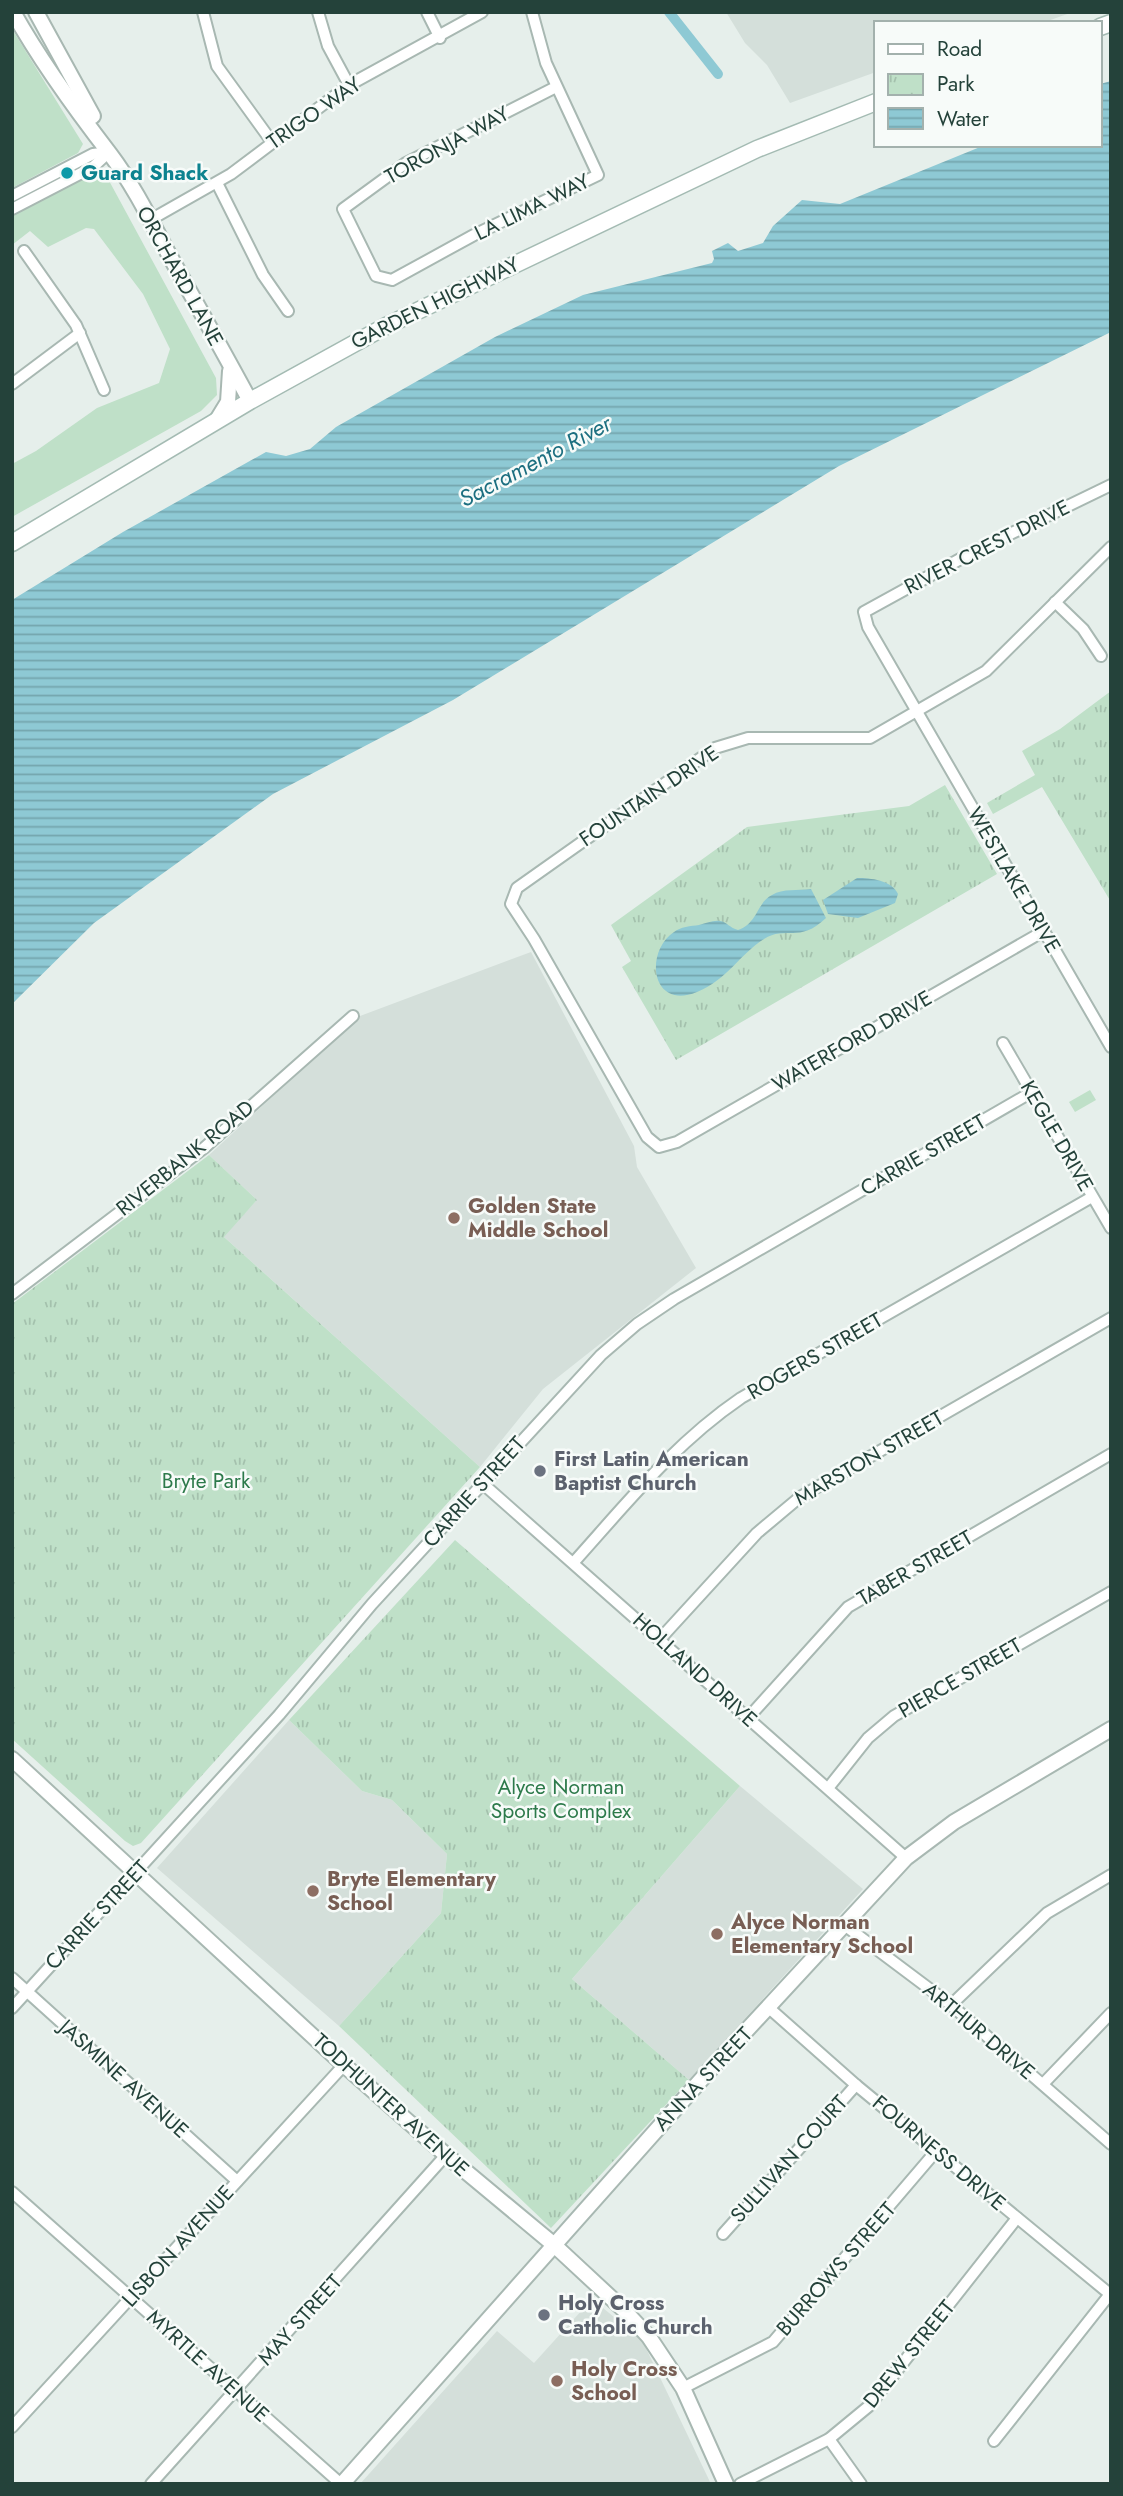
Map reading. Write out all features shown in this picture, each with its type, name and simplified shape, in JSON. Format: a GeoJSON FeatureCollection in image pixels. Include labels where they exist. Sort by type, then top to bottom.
{"type":"FeatureCollection","features":[{"type":"Feature","properties":{"kind":"main road","name":"GARDEN HIGHWAY"},"geometry":{"type":"LineString","coordinates":[[12,543],[250,401],[386,326],[757,149],[874,103]]}},
{"type":"Feature","properties":{"kind":"street","name":"ORCHARD LANE"},"geometry":{"type":"LineString","coordinates":[[13,12],[40,57],[99,143],[109,152]]}},
{"type":"Feature","properties":{"kind":"street","name":"ORCHARD LANE"},"geometry":{"type":"LineString","coordinates":[[36,12],[105,139],[109,152],[150,220],[250,401]]}},
{"type":"Feature","properties":{"kind":"street"},"geometry":{"type":"LineString","coordinates":[[203,12],[217,66],[272,142]]}},
{"type":"Feature","properties":{"kind":"street"},"geometry":{"type":"LineString","coordinates":[[318,12],[328,46],[349,85]]}},
{"type":"Feature","properties":{"kind":"street"},"geometry":{"type":"LineString","coordinates":[[427,12],[440,38]]}},
{"type":"Feature","properties":{"kind":"street","name":"TRIGO WAY"},"geometry":{"type":"LineString","coordinates":[[150,220],[217,183],[349,85],[440,38],[482,12]]}},
{"type":"Feature","properties":{"kind":"street","name":"LA LIMA WAY"},"geometry":{"type":"LineString","coordinates":[[386,280],[392,280],[474,235],[598,175],[556,87],[531,12]]}},
{"type":"Feature","properties":{"kind":"street","name":"TORONJA WAY"},"geometry":{"type":"LineString","coordinates":[[386,280],[376,276],[343,209],[406,163],[556,87]]}},
{"type":"Feature","properties":{"kind":"street"},"geometry":{"type":"LineString","coordinates":[[12,196],[93,154],[109,152]]}},
{"type":"Feature","properties":{"kind":"street"},"geometry":{"type":"LineString","coordinates":[[12,209],[93,167],[109,152]]}},
{"type":"Feature","properties":{"kind":"street"},"geometry":{"type":"LineString","coordinates":[[217,183],[263,275],[288,311]]}},
{"type":"Feature","properties":{"kind":"street"},"geometry":{"type":"LineString","coordinates":[[24,251],[61,300],[80,333],[104,390]]}},
{"type":"Feature","properties":{"kind":"street"},"geometry":{"type":"LineString","coordinates":[[12,384],[80,333]]}},
{"type":"Feature","properties":{"kind":"street"},"geometry":{"type":"LineString","coordinates":[[216,422],[228,402],[231,388],[229,363]]}},
{"type":"Feature","properties":{"kind":"street","name":"RIVER CREST DRIVE"},"geometry":{"type":"LineString","coordinates":[[864,612],[973,552],[1111,485]]}},
{"type":"Feature","properties":{"kind":"street","name":"FOUNTAIN DRIVE"},"geometry":{"type":"LineString","coordinates":[[659,1147],[647,1137],[534,939],[511,904],[517,888],[715,748],[748,738],[870,738],[918,712],[986,671],[1111,547]]}},
{"type":"Feature","properties":{"kind":"street"},"geometry":{"type":"LineString","coordinates":[[1055,602],[1083,629],[1101,656]]}},
{"type":"Feature","properties":{"kind":"street","name":"WESTLAKE DRIVE"},"geometry":{"type":"LineString","coordinates":[[864,612],[868,626],[1111,1047]]}},
{"type":"Feature","properties":{"kind":"street","name":"WATERFORD DRIVE"},"geometry":{"type":"LineString","coordinates":[[659,1147],[677,1142],[1044,931]]}},
{"type":"Feature","properties":{"kind":"street","name":"RIVERBANK ROAD"},"geometry":{"type":"LineString","coordinates":[[12,1294],[204,1148],[354,1016]]}},
{"type":"Feature","properties":{"kind":"street","name":"KEGLE DRIVE"},"geometry":{"type":"LineString","coordinates":[[1003,1043],[1111,1228]]}},
{"type":"Feature","properties":{"kind":"street","name":"CARRIE STREET"},"geometry":{"type":"LineString","coordinates":[[12,2008],[482,1483],[601,1355],[654,1311],[1032,1093]]}},
{"type":"Feature","properties":{"kind":"street","name":"ROGERS STREET"},"geometry":{"type":"LineString","coordinates":[[574,1562],[671,1454],[705,1423],[741,1398],[1092,1197]]}},
{"type":"Feature","properties":{"kind":"street","name":"MARSTON STREET"},"geometry":{"type":"LineString","coordinates":[[660,1639],[757,1533],[800,1497],[1111,1318]]}},
{"type":"Feature","properties":{"kind":"street","name":"TABER STREET"},"geometry":{"type":"LineString","coordinates":[[748,1718],[848,1607],[1111,1454]]}},
{"type":"Feature","properties":{"kind":"street","name":"HOLLAND DRIVE"},"geometry":{"type":"LineString","coordinates":[[482,1483],[829,1787],[906,1858]]}},
{"type":"Feature","properties":{"kind":"street","name":"PIERCE STREET"},"geometry":{"type":"LineString","coordinates":[[829,1787],[868,1738],[894,1716],[1111,1592]]}},
{"type":"Feature","properties":{"kind":"street","name":"ANNA STREET"},"geometry":{"type":"LineString","coordinates":[[342,2484],[553,2244],[906,1858],[954,1822],[1111,1729]]}},
{"type":"Feature","properties":{"kind":"street","name":"TODHUNTER AVENUE"},"geometry":{"type":"LineString","coordinates":[[12,1759],[137,1871],[344,2065],[553,2244],[649,2337],[683,2388],[726,2484]]}},
{"type":"Feature","properties":{"kind":"street"},"geometry":{"type":"LineString","coordinates":[[951,2005],[1047,1913],[1111,1875]]}},
{"type":"Feature","properties":{"kind":"street","name":"ARTHUR DRIVE"},"geometry":{"type":"LineString","coordinates":[[843,1924],[951,2005],[1111,2144]]}},
{"type":"Feature","properties":{"kind":"street","name":"JASMINE AVENUE"},"geometry":{"type":"LineString","coordinates":[[12,1978],[237,2181]]}},
{"type":"Feature","properties":{"kind":"street","name":"FOURNESS DRIVE"},"geometry":{"type":"LineString","coordinates":[[769,2008],[856,2085],[1110,2295]]}},
{"type":"Feature","properties":{"kind":"street"},"geometry":{"type":"LineString","coordinates":[[1043,2084],[1111,2013]]}},
{"type":"Feature","properties":{"kind":"street","name":"LISBON AVENUE"},"geometry":{"type":"LineString","coordinates":[[12,2427],[17,2413],[133,2297],[344,2065]]}},
{"type":"Feature","properties":{"kind":"street","name":"SULLIVAN COURT"},"geometry":{"type":"LineString","coordinates":[[723,2234],[856,2085]]}},
{"type":"Feature","properties":{"kind":"street","name":"BURROWS STREET"},"geometry":{"type":"LineString","coordinates":[[683,2388],[773,2342],[937,2150]]}},
{"type":"Feature","properties":{"kind":"street","name":"MAY STREET"},"geometry":{"type":"LineString","coordinates":[[151,2484],[446,2155]]}},
{"type":"Feature","properties":{"kind":"street","name":"MYRTLE AVENUE"},"geometry":{"type":"LineString","coordinates":[[12,2192],[342,2484]]}},
{"type":"Feature","properties":{"kind":"street","name":"DREW STREET"},"geometry":{"type":"LineString","coordinates":[[740,2484],[829,2440],[869,2406],[1017,2218]]}},
{"type":"Feature","properties":{"kind":"street"},"geometry":{"type":"LineString","coordinates":[[994,2441],[1110,2295]]}},
{"type":"Feature","properties":{"kind":"street"},"geometry":{"type":"LineString","coordinates":[[829,2440],[861,2484]]}},
{"type":"Feature","properties":{"kind":"shaded area"},"geometry":{"type":"Polygon","coordinates":[[[726,12],[1073,12],[1048,21],[874,21],[874,73],[790,103],[767,65],[745,43],[726,12]]]}},
{"type":"Feature","properties":{"kind":"shaded area","name":"Golden State Middle School"},"geometry":{"type":"Polygon","coordinates":[[[531,952],[634,1146],[637,1167],[696,1268],[543,1389],[480,1467],[223,1236],[257,1200],[209,1155],[360,1016],[531,952]]]}},
{"type":"Feature","properties":{"kind":"shaded area","name":"Bryte Elementary School"},"geometry":{"type":"Polygon","coordinates":[[[289,1720],[362,1791],[392,1800],[447,1854],[441,1913],[339,2026],[157,1868],[289,1720]]]}},
{"type":"Feature","properties":{"kind":"shaded area","name":"Alyce Norman Elementary School"},"geometry":{"type":"Polygon","coordinates":[[[740,1786],[863,1889],[689,2080],[572,1979],[740,1786]]]}},
{"type":"Feature","properties":{"kind":"shaded area","name":"Holy Cross School"},"geometry":{"type":"Polygon","coordinates":[[[592,2299],[642,2340],[711,2484],[360,2484],[497,2331],[534,2363],[592,2299]]]}},
{"type":"Feature","properties":{"kind":"green space"},"geometry":{"type":"Polygon","coordinates":[[[12,29],[83,144],[78,153],[12,188],[12,29]]]}},
{"type":"Feature","properties":{"kind":"green space"},"geometry":{"type":"Polygon","coordinates":[[[99,169],[107,177],[216,378],[217,395],[201,411],[12,517],[12,464],[36,451],[97,408],[159,383],[170,349],[143,294],[94,229],[86,228],[48,247],[30,231],[12,245],[12,212],[99,169]]]}},
{"type":"Feature","properties":{"kind":"green space"},"geometry":{"type":"Polygon","coordinates":[[[1111,691],[1111,902],[1042,787],[993,814],[987,803],[1035,775],[1022,751],[1060,729],[1111,691]]]}},
{"type":"Feature","properties":{"kind":"green space"},"geometry":{"type":"Polygon","coordinates":[[[945,785],[997,874],[676,1060],[622,967],[631,961],[611,925],[747,827],[909,806],[945,785]]]}},
{"type":"Feature","properties":{"kind":"green space"},"geometry":{"type":"Polygon","coordinates":[[[1090,1090],[1096,1100],[1075,1112],[1069,1102],[1090,1090]]]}},
{"type":"Feature","properties":{"kind":"green space","name":"Bryte Park"},"geometry":{"type":"Polygon","coordinates":[[[209,1155],[257,1200],[224,1237],[480,1467],[141,1843],[133,1846],[12,1739],[12,1304],[209,1155]]]}},
{"type":"Feature","properties":{"kind":"green space","name":"Alyce Norman Sports Complex"},"geometry":{"type":"Polygon","coordinates":[[[455,1540],[740,1786],[572,1979],[689,2080],[551,2228],[339,2026],[441,1913],[447,1854],[392,1800],[362,1791],[289,1720],[455,1540]]]}},
{"type":"Feature","properties":{"kind":"water","name":"Sacramento River"},"geometry":{"type":"Polygon","coordinates":[[[1111,81],[1111,332],[839,466],[453,700],[273,794],[94,923],[12,1004],[12,600],[123,532],[266,452],[286,456],[310,449],[336,427],[495,337],[583,295],[712,263],[712,251],[728,243],[738,251],[763,243],[773,226],[802,200],[840,204],[980,147],[1102,147],[1102,83],[1111,81]]]}},
{"type":"Feature","properties":{"kind":"water"},"geometry":{"type":"Polygon","coordinates":[[[857,878],[874,879],[891,886],[898,894],[895,903],[858,918],[828,914],[823,900],[857,878]]]}},
{"type":"Feature","properties":{"kind":"water"},"geometry":{"type":"Polygon","coordinates":[[[811,889],[826,918],[816,926],[800,932],[779,933],[764,939],[725,974],[697,992],[682,996],[670,993],[662,987],[657,977],[658,952],[664,941],[676,930],[717,921],[738,930],[750,923],[763,902],[772,895],[811,889]]]}},
{"type":"Feature","properties":{"kind":"waterway"},"geometry":{"type":"LineString","coordinates":[[669,12],[718,74]]}},
{"type":"Feature","properties":{"kind":"place","name":"Guard Shack"},"geometry":{"type":"Point","coordinates":[67,173]}},
{"type":"Feature","properties":{"kind":"place","name":"Golden State Middle School"},"geometry":{"type":"Point","coordinates":[454,1218]}},
{"type":"Feature","properties":{"kind":"place","name":"First Latin American Baptist Church"},"geometry":{"type":"Point","coordinates":[540,1471]}},
{"type":"Feature","properties":{"kind":"place","name":"Bryte Elementary School"},"geometry":{"type":"Point","coordinates":[313,1891]}},
{"type":"Feature","properties":{"kind":"place","name":"Alyce Norman Elementary School"},"geometry":{"type":"Point","coordinates":[717,1934]}},
{"type":"Feature","properties":{"kind":"place","name":"Holy Cross Catholic Church"},"geometry":{"type":"Point","coordinates":[544,2315]}},
{"type":"Feature","properties":{"kind":"place","name":"Holy Cross School"},"geometry":{"type":"Point","coordinates":[557,2381]}}]}
